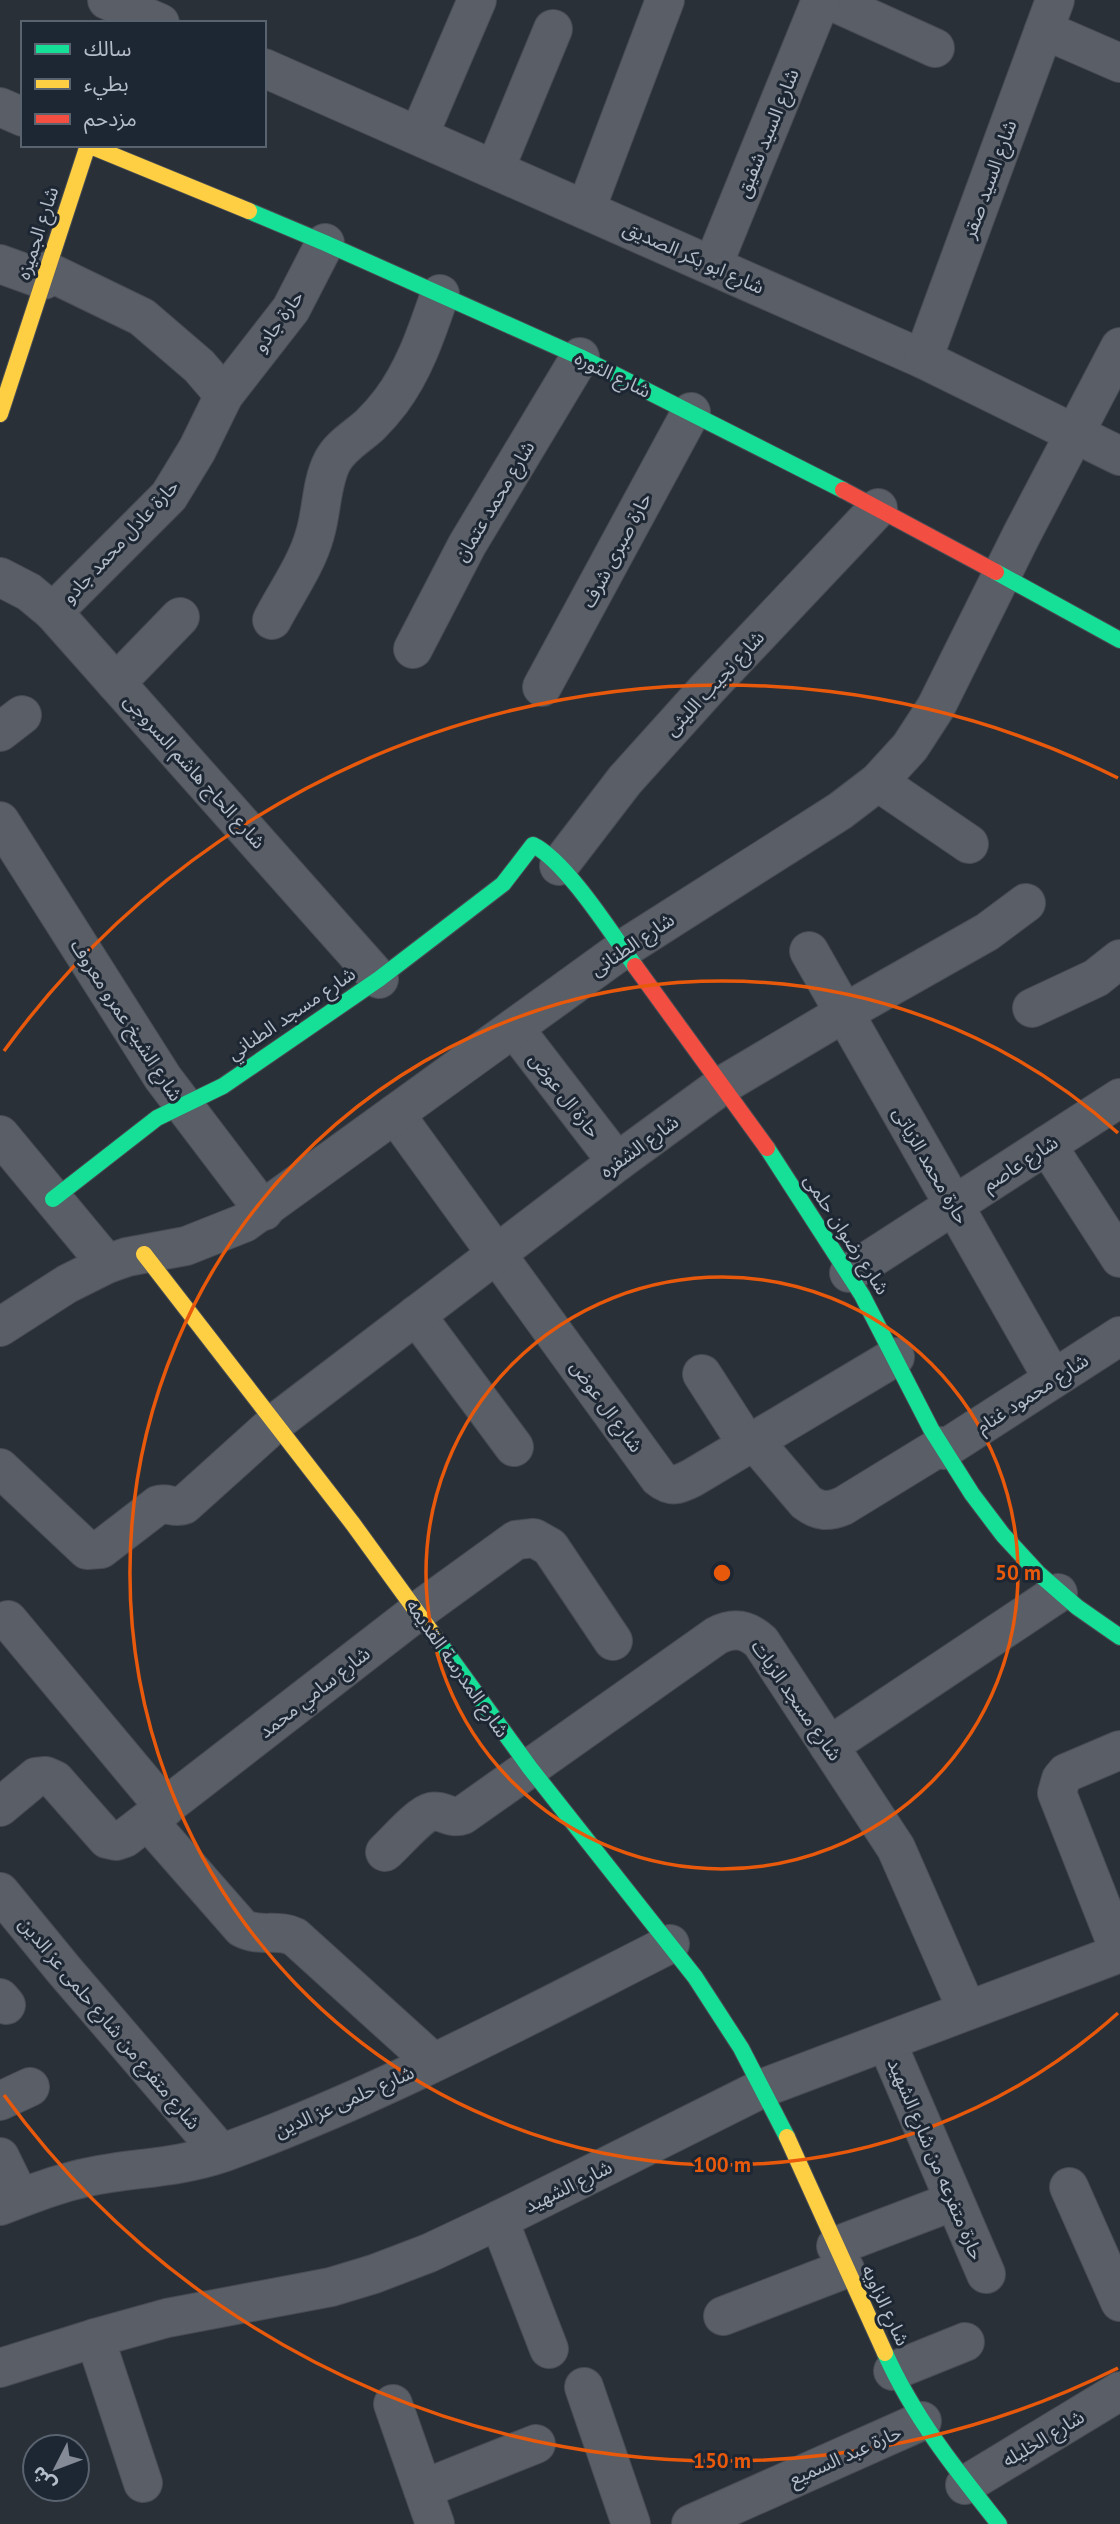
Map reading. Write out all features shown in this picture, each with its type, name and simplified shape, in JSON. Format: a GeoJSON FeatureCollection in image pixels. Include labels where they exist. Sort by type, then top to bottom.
{"type":"FeatureCollection","features":[{"type":"Feature","properties":{"kind":"street"},"geometry":{"type":"LineString","coordinates":[[107,0],[155,21]]}},
{"type":"Feature","properties":{"kind":"street"},"geometry":{"type":"LineString","coordinates":[[419,135],[477,0]]}},
{"type":"Feature","properties":{"kind":"street"},"geometry":{"type":"LineString","coordinates":[[586,209],[665,0]]}},
{"type":"Feature","properties":{"kind":"street","name":"شارع السيد شفيق"},"geometry":{"type":"LineString","coordinates":[[713,265],[821,0]]}},
{"type":"Feature","properties":{"kind":"street"},"geometry":{"type":"LineString","coordinates":[[829,0],[935,48]]}},
{"type":"Feature","properties":{"kind":"street"},"geometry":{"type":"LineString","coordinates":[[1049,15],[1120,63]]}},
{"type":"Feature","properties":{"kind":"street","name":"شارع السيد صقر"},"geometry":{"type":"LineString","coordinates":[[923,359],[1049,15]]}},
{"type":"Feature","properties":{"kind":"street"},"geometry":{"type":"LineString","coordinates":[[495,169],[553,29]]}},
{"type":"Feature","properties":{"kind":"street","name":"شارع ابو بكر الصديق"},"geometry":{"type":"LineString","coordinates":[[266,69],[923,359],[1069,445],[1120,456]]}},
{"type":"Feature","properties":{"kind":"street"},"geometry":{"type":"LineString","coordinates":[[0,107],[21,116]]}},
{"type":"Feature","properties":{"kind":"street","name":"شارع الجميزه"},"geometry":{"type":"LineString","coordinates":[[2,400],[87,147]]}},
{"type":"Feature","properties":{"kind":"street","name":"شارع الثوره"},"geometry":{"type":"LineString","coordinates":[[93,147],[324,243],[580,357],[878,508],[1120,640]]}},
{"type":"Feature","properties":{"kind":"street","name":"حارة جادو"},"geometry":{"type":"LineString","coordinates":[[224,395],[291,309],[324,243]]}},
{"type":"Feature","properties":{"kind":"street"},"geometry":{"type":"LineString","coordinates":[[0,264],[45,276],[142,317],[199,366],[224,395]]}},
{"type":"Feature","properties":{"kind":"street"},"geometry":{"type":"LineString","coordinates":[[272,620],[312,543],[326,475],[333,459],[344,446],[371,424],[392,400],[421,346],[440,295]]}},
{"type":"Feature","properties":{"kind":"street","name":"شارع الطنانى"},"geometry":{"type":"LineString","coordinates":[[0,1327],[67,1284],[107,1264],[214,1236],[264,1212],[622,949],[840,811],[878,782],[910,747],[936,707],[1120,346]]}},
{"type":"Feature","properties":{"kind":"street","name":"شارع محمد عتمان"},"geometry":{"type":"LineString","coordinates":[[413,649],[467,545],[580,357]]}},
{"type":"Feature","properties":{"kind":"street","name":"حارة عادل محمد جادو"},"geometry":{"type":"LineString","coordinates":[[53,612],[169,496],[197,450],[224,395]]}},
{"type":"Feature","properties":{"kind":"street","name":"حارة صبرى شرف"},"geometry":{"type":"LineString","coordinates":[[542,687],[691,412]]}},
{"type":"Feature","properties":{"kind":"street","name":"شارع نجيب الليثى"},"geometry":{"type":"LineString","coordinates":[[549,856],[625,780],[706,689],[878,508]]}},
{"type":"Feature","properties":{"kind":"street","name":"شارع الحاج هاشم السروجى"},"geometry":{"type":"LineString","coordinates":[[0,577],[29,592],[53,612],[379,979]]}},
{"type":"Feature","properties":{"kind":"street"},"geometry":{"type":"LineString","coordinates":[[116,683],[180,617]]}},
{"type":"Feature","properties":{"kind":"street"},"geometry":{"type":"LineString","coordinates":[[878,782],[969,844]]}},
{"type":"Feature","properties":{"kind":"street","name":"شارع الشيخ عمرو معروف"},"geometry":{"type":"LineString","coordinates":[[0,821],[118,1009],[182,1104],[264,1212]]}},
{"type":"Feature","properties":{"kind":"street","name":"شارع مسجد الطناني"},"geometry":{"type":"LineString","coordinates":[[53,1199],[128,1138],[182,1104],[223,1086],[379,979],[503,884],[533,845],[549,856]]}},
{"type":"Feature","properties":{"kind":"street","name":"شارع رضوان حلمى"},"geometry":{"type":"LineString","coordinates":[[549,856],[622,949],[722,1086],[849,1273],[942,1448],[988,1517],[1032,1570],[1119,1640]]}},
{"type":"Feature","properties":{"kind":"street","name":"شارع الشفره"},"geometry":{"type":"LineString","coordinates":[[0,1468],[87,1550],[97,1550],[158,1505],[184,1505],[275,1423],[617,1162],[722,1086],[987,932],[1026,903]]}},
{"type":"Feature","properties":{"kind":"street","name":"حارة محمد الزياتى"},"geometry":{"type":"LineString","coordinates":[[809,951],[1053,1379]]}},
{"type":"Feature","properties":{"kind":"street"},"geometry":{"type":"LineString","coordinates":[[1032,1008],[1096,978],[1120,959]]}},
{"type":"Feature","properties":{"kind":"street","name":"حارة ال عوض"},"geometry":{"type":"LineString","coordinates":[[514,1028],[617,1162]]}},
{"type":"Feature","properties":{"kind":"street","name":"شارع عاصم"},"geometry":{"type":"LineString","coordinates":[[849,1273],[1120,1098]]}},
{"type":"Feature","properties":{"kind":"street","name":"شارع ال عوض"},"geometry":{"type":"LineString","coordinates":[[395,1114],[659,1478],[666,1484],[678,1485],[692,1478],[895,1357]]}},
{"type":"Feature","properties":{"kind":"street"},"geometry":{"type":"LineString","coordinates":[[0,1135],[107,1264]]}},
{"type":"Feature","properties":{"kind":"street"},"geometry":{"type":"LineString","coordinates":[[1047,1146],[1120,1258]]}},
{"type":"Feature","properties":{"kind":"street","name":"شارع المدرسة القديمه"},"geometry":{"type":"LineString","coordinates":[[144,1254],[418,1611],[488,1713],[670,1944],[718,2012],[763,2088]]}},
{"type":"Feature","properties":{"kind":"street"},"geometry":{"type":"LineString","coordinates":[[416,1315],[513,1447]]}},
{"type":"Feature","properties":{"kind":"street","name":"شارع محمود غنام"},"geometry":{"type":"LineString","coordinates":[[750,1443],[806,1502],[828,1511],[843,1506],[942,1448],[1120,1336]]}},
{"type":"Feature","properties":{"kind":"street"},"geometry":{"type":"LineString","coordinates":[[702,1374],[750,1443]]}},
{"type":"Feature","properties":{"kind":"street","name":"شارع سامي محمد"},"geometry":{"type":"LineString","coordinates":[[0,1807],[37,1777],[46,1776],[55,1780],[107,1839],[116,1841],[125,1838],[418,1611],[516,1540],[534,1538],[550,1547],[613,1641]]}},
{"type":"Feature","properties":{"kind":"street"},"geometry":{"type":"LineString","coordinates":[[829,1746],[1058,1593]]}},
{"type":"Feature","properties":{"kind":"street"},"geometry":{"type":"LineString","coordinates":[[8,1620],[242,1928],[259,1934],[276,1931],[295,1937],[433,2062]]}},
{"type":"Feature","properties":{"kind":"street","name":"شارع مسجد الزيات"},"geometry":{"type":"LineString","coordinates":[[385,1852],[425,1814],[436,1811],[451,1817],[463,1815],[716,1636],[734,1629],[754,1635],[761,1642],[885,1829],[905,1865],[967,2010]]}},
{"type":"Feature","properties":{"kind":"street"},"geometry":{"type":"LineString","coordinates":[[1120,1750],[1066,1773],[1058,1785],[1058,1793],[1120,1953]]}},
{"type":"Feature","properties":{"kind":"street","name":"شارع متفرع من شارع حلمى عز الدين"},"geometry":{"type":"LineString","coordinates":[[7,1915],[221,2153]]}},
{"type":"Feature","properties":{"kind":"street","name":"شارع حلمى عز الدين"},"geometry":{"type":"LineString","coordinates":[[10,2202],[47,2187],[79,2179],[112,2172],[174,2166],[221,2153],[366,2095],[670,1944]]}},
{"type":"Feature","properties":{"kind":"street","name":"شارع الشهيد"},"geometry":{"type":"LineString","coordinates":[[0,2368],[167,2318],[331,2287],[429,2253],[763,2088],[1120,1953]]}},
{"type":"Feature","properties":{"kind":"street","name":"حارة متفرعه من شارع الشهيد"},"geometry":{"type":"LineString","coordinates":[[887,2043],[986,2274]]}},
{"type":"Feature","properties":{"kind":"street","name":"شارع الزاويه"},"geometry":{"type":"LineString","coordinates":[[763,2088],[893,2371],[922,2421],[965,2485],[999,2524]]}},
{"type":"Feature","properties":{"kind":"street"},"geometry":{"type":"LineString","coordinates":[[0,2157],[10,2202]]}},
{"type":"Feature","properties":{"kind":"street"},"geometry":{"type":"LineString","coordinates":[[1069,2187],[1120,2302]]}},
{"type":"Feature","properties":{"kind":"street"},"geometry":{"type":"LineString","coordinates":[[723,2316],[954,2200]]}},
{"type":"Feature","properties":{"kind":"street"},"geometry":{"type":"LineString","coordinates":[[499,2220],[549,2349]]}},
{"type":"Feature","properties":{"kind":"street"},"geometry":{"type":"LineString","coordinates":[[95,2338],[144,2483]]}},
{"type":"Feature","properties":{"kind":"street"},"geometry":{"type":"LineString","coordinates":[[893,2371],[965,2342]]}},
{"type":"Feature","properties":{"kind":"street"},"geometry":{"type":"LineString","coordinates":[[583,2387],[621,2521]]}},
{"type":"Feature","properties":{"kind":"street","name":"شارع الخليله"},"geometry":{"type":"LineString","coordinates":[[965,2485],[1120,2391]]}},
{"type":"Feature","properties":{"kind":"street"},"geometry":{"type":"LineString","coordinates":[[393,2404],[429,2507],[536,2444]]}},
{"type":"Feature","properties":{"kind":"street","name":"حارة عبد السميع"},"geometry":{"type":"LineString","coordinates":[[699,2522],[922,2421]]}},
{"type":"Feature","properties":{"kind":"traffic: fast"},"geometry":{"type":"LineString","coordinates":[[249,211],[580,357],[843,490]]}},
{"type":"Feature","properties":{"kind":"traffic: fast"},"geometry":{"type":"LineString","coordinates":[[996,572],[1120,640]]}},
{"type":"Feature","properties":{"kind":"traffic: fast"},"geometry":{"type":"LineString","coordinates":[[53,1199],[157,1118],[223,1086],[379,979],[503,884],[533,845],[546,853],[574,882],[635,966]]}},
{"type":"Feature","properties":{"kind":"traffic: fast"},"geometry":{"type":"LineString","coordinates":[[767,1148],[862,1295],[931,1429],[972,1494],[1003,1535],[1038,1573],[1077,1607],[1120,1637]]}},
{"type":"Feature","properties":{"kind":"traffic: fast"},"geometry":{"type":"LineString","coordinates":[[438,1641],[530,1768],[695,1977],[741,2048],[787,2137]]}},
{"type":"Feature","properties":{"kind":"traffic: fast"},"geometry":{"type":"LineString","coordinates":[[885,2353],[922,2421],[999,2524]]}},
{"type":"Feature","properties":{"kind":"traffic: slow"},"geometry":{"type":"LineString","coordinates":[[0,414],[87,147]]}},
{"type":"Feature","properties":{"kind":"traffic: slow"},"geometry":{"type":"LineString","coordinates":[[93,147],[249,211]]}},
{"type":"Feature","properties":{"kind":"traffic: slow"},"geometry":{"type":"LineString","coordinates":[[144,1254],[353,1524],[438,1641]]}},
{"type":"Feature","properties":{"kind":"traffic: slow"},"geometry":{"type":"LineString","coordinates":[[787,2137],[885,2353]]}},
{"type":"Feature","properties":{"kind":"traffic: jam"},"geometry":{"type":"LineString","coordinates":[[843,490],[996,572]]}},
{"type":"Feature","properties":{"kind":"traffic: jam"},"geometry":{"type":"LineString","coordinates":[[635,966],[767,1148]]}}]}
